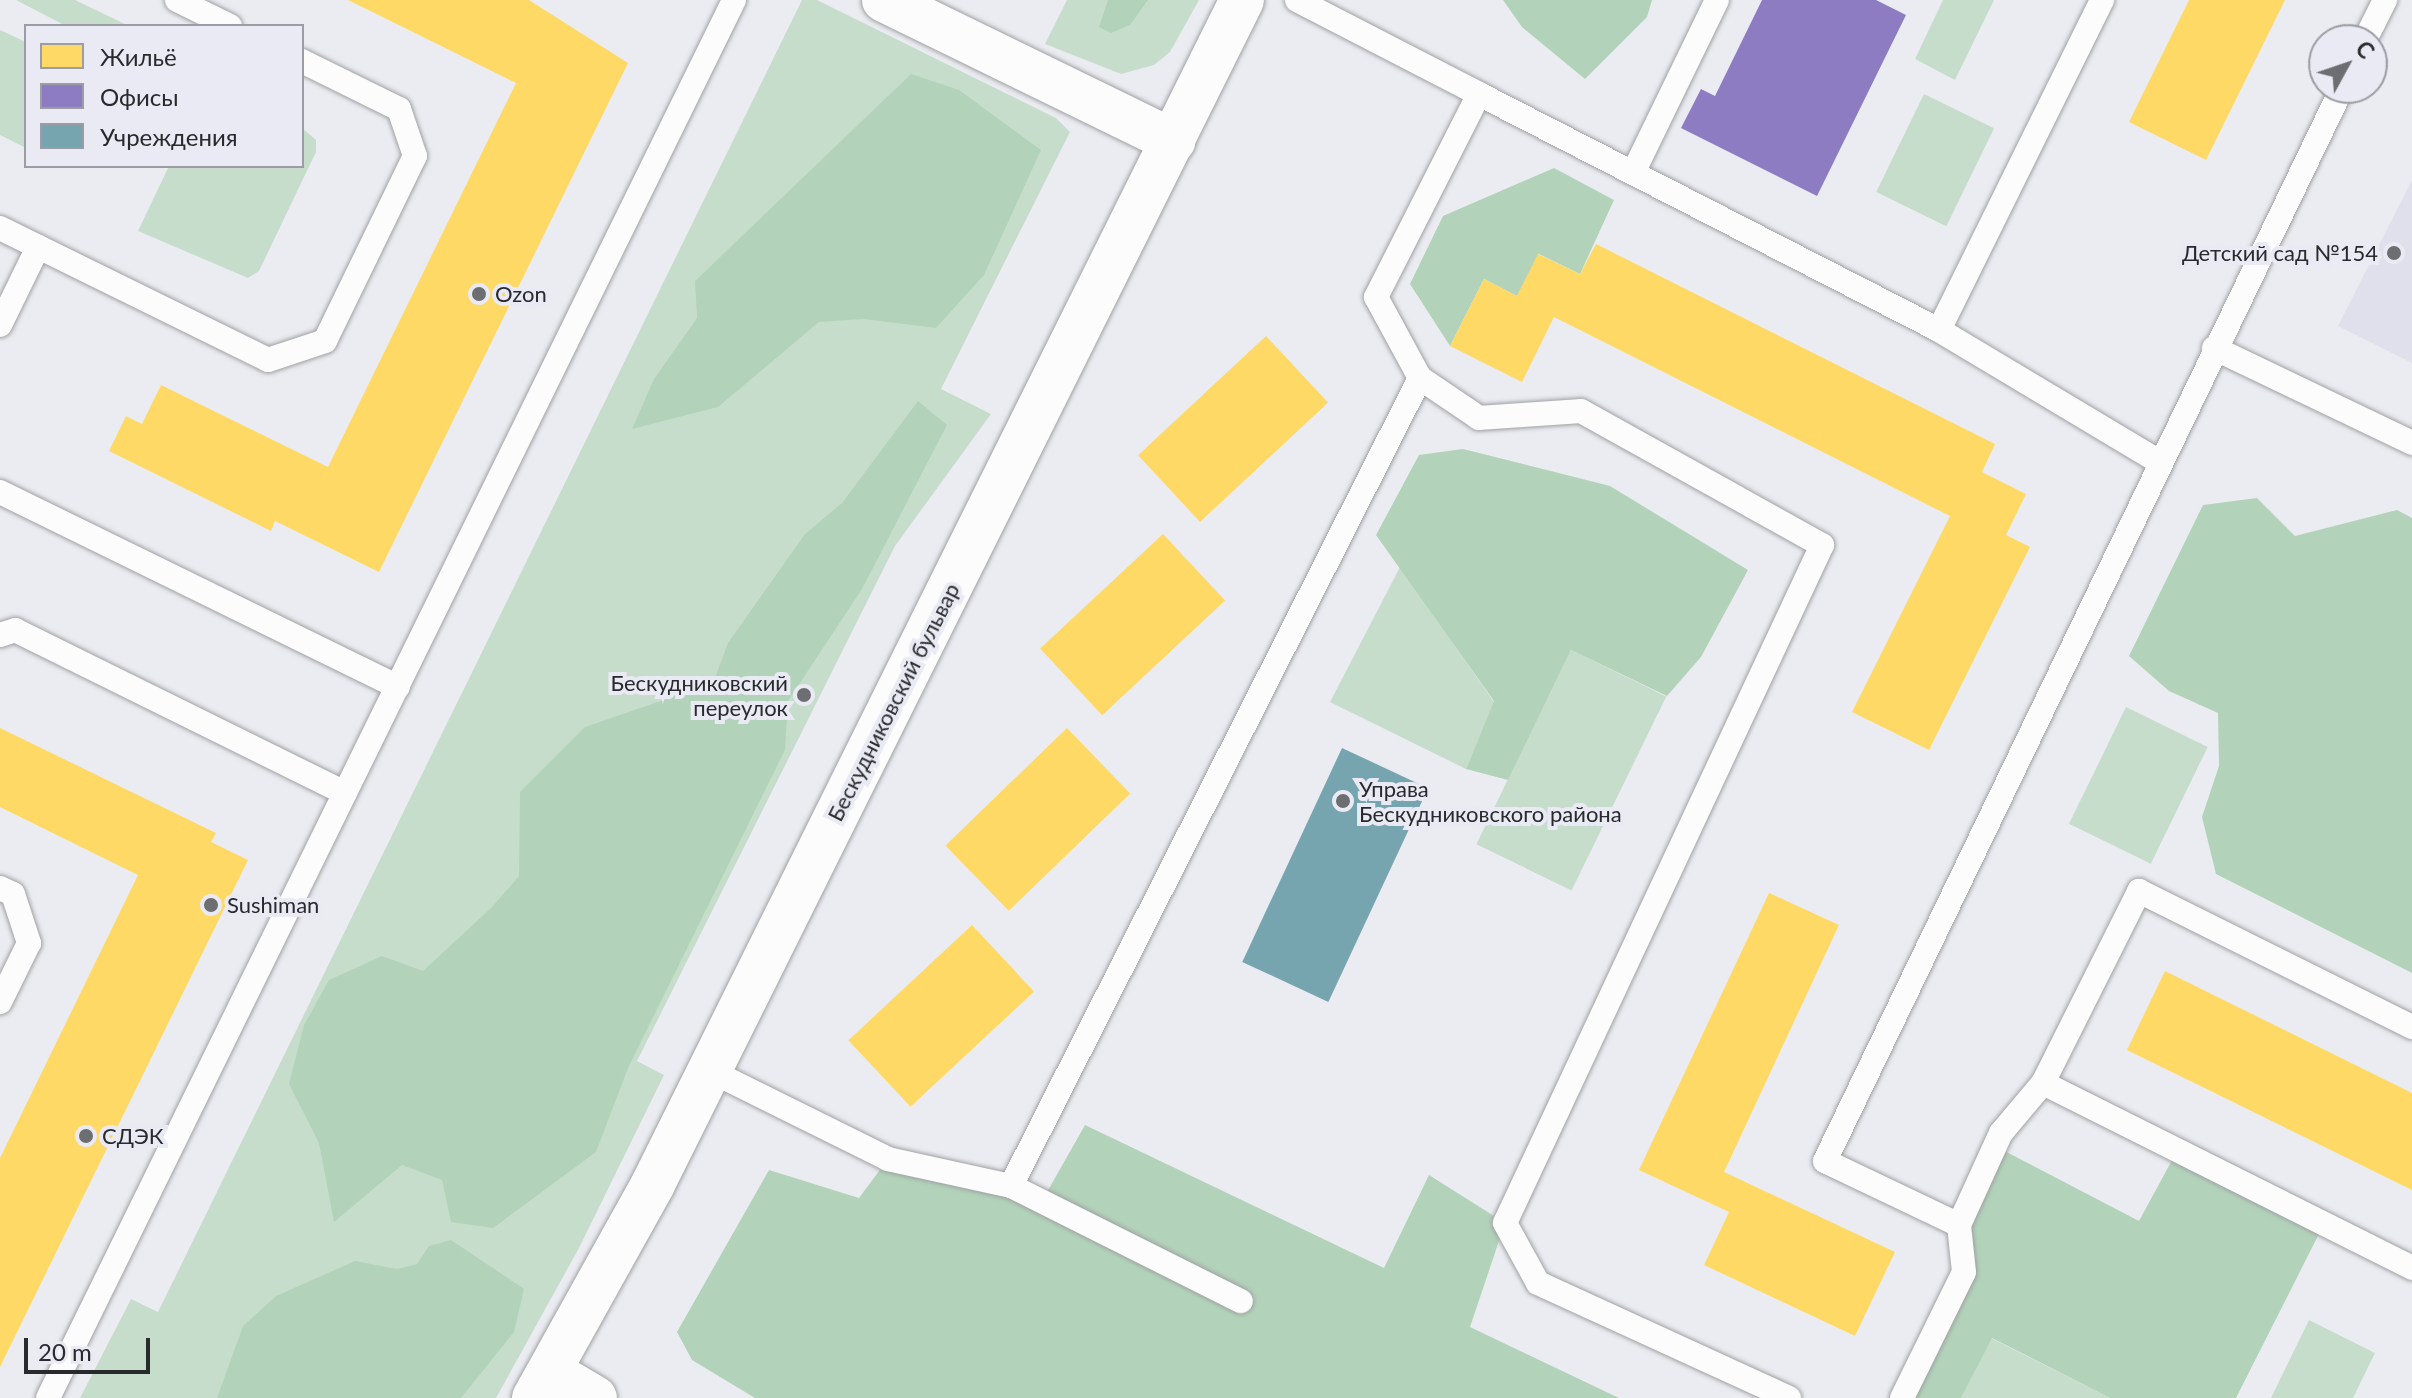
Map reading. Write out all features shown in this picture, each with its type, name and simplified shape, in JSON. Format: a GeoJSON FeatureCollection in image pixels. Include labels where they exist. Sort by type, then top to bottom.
{"type":"FeatureCollection","features":[{"type":"Feature","properties":{"kind":"street"},"geometry":{"type":"LineString","coordinates":[[884,0],[1173,141]]}},
{"type":"Feature","properties":{"kind":"street","name":"Бескудниковский бульвар"},"geometry":{"type":"LineString","coordinates":[[542,1385],[709,1070],[1242,0]]}},
{"type":"Feature","properties":{"kind":"street"},"geometry":{"type":"LineString","coordinates":[[542,1385],[595,1398]]}},
{"type":"Feature","properties":{"kind":"lane"},"geometry":{"type":"LineString","coordinates":[[177,0],[226,24]]}},
{"type":"Feature","properties":{"kind":"lane"},"geometry":{"type":"LineString","coordinates":[[48,1398],[734,0]]}},
{"type":"Feature","properties":{"kind":"lane"},"geometry":{"type":"LineString","coordinates":[[1297,0],[1939,330],[2158,461]]}},
{"type":"Feature","properties":{"kind":"lane"},"geometry":{"type":"LineString","coordinates":[[1633,173],[1717,0]]}},
{"type":"Feature","properties":{"kind":"lane"},"geometry":{"type":"LineString","coordinates":[[1939,330],[2102,0]]}},
{"type":"Feature","properties":{"kind":"lane"},"geometry":{"type":"LineString","coordinates":[[2373,24],[2385,0]]}},
{"type":"Feature","properties":{"kind":"lane"},"geometry":{"type":"LineString","coordinates":[[0,228],[268,360],[325,341],[415,156],[399,109],[304,62]]}},
{"type":"Feature","properties":{"kind":"lane"},"geometry":{"type":"LineString","coordinates":[[1479,94],[1376,297],[1420,378],[1479,418],[1581,411],[1822,545],[1505,1223],[1538,1283],[1749,1390],[1789,1398]]}},
{"type":"Feature","properties":{"kind":"lane"},"geometry":{"type":"LineString","coordinates":[[1959,1225],[1825,1161],[2158,461],[2334,104]]}},
{"type":"Feature","properties":{"kind":"lane"},"geometry":{"type":"LineString","coordinates":[[0,325],[38,247]]}},
{"type":"Feature","properties":{"kind":"lane"},"geometry":{"type":"LineString","coordinates":[[2214,348],[2412,443]]}},
{"type":"Feature","properties":{"kind":"lane"},"geometry":{"type":"LineString","coordinates":[[1011,1186],[1420,378]]}},
{"type":"Feature","properties":{"kind":"lane"},"geometry":{"type":"LineString","coordinates":[[0,492],[398,687]]}},
{"type":"Feature","properties":{"kind":"lane"},"geometry":{"type":"LineString","coordinates":[[0,635],[15,630],[345,793]]}},
{"type":"Feature","properties":{"kind":"lane"},"geometry":{"type":"LineString","coordinates":[[0,888],[13,894],[29,943],[0,1002]]}},
{"type":"Feature","properties":{"kind":"lane"},"geometry":{"type":"LineString","coordinates":[[1902,1398],[1964,1272],[1959,1225],[2001,1133],[2043,1083],[2139,891],[2412,1027]]}},
{"type":"Feature","properties":{"kind":"lane"},"geometry":{"type":"LineString","coordinates":[[709,1070],[888,1159],[1011,1186],[1241,1301]]}},
{"type":"Feature","properties":{"kind":"lane"},"geometry":{"type":"LineString","coordinates":[[2043,1083],[2412,1268]]}},
{"type":"Feature","properties":{"kind":"shaded area","name":"Детский сад №154"},"geometry":{"type":"Polygon","coordinates":[[[2412,180],[2412,363],[2338,326],[2412,180]]]}},
{"type":"Feature","properties":{"kind":"green space"},"geometry":{"type":"Polygon","coordinates":[[[16,0],[75,0],[125,24],[62,24],[16,0]]]}},
{"type":"Feature","properties":{"kind":"green space"},"geometry":{"type":"Polygon","coordinates":[[[802,0],[817,0],[1056,118],[1070,132],[941,389],[991,414],[895,546],[637,1061],[664,1075],[579,1248],[496,1398],[80,1398],[131,1299],[158,1312],[802,0]]]}},
{"type":"Feature","properties":{"kind":"green space"},"geometry":{"type":"Polygon","coordinates":[[[1067,0],[1199,0],[1170,52],[1154,65],[1121,74],[1045,44],[1067,0]]]}},
{"type":"Feature","properties":{"kind":"green space"},"geometry":{"type":"Polygon","coordinates":[[[1108,0],[1148,0],[1130,25],[1111,33],[1099,27],[1108,0]]]}},
{"type":"Feature","properties":{"kind":"green space"},"geometry":{"type":"Polygon","coordinates":[[[1503,0],[1652,0],[1647,17],[1585,79],[1522,27],[1503,0]]]}},
{"type":"Feature","properties":{"kind":"green space"},"geometry":{"type":"Polygon","coordinates":[[[1943,0],[1994,0],[1955,80],[1915,59],[1943,0]]]}},
{"type":"Feature","properties":{"kind":"green space"},"geometry":{"type":"Polygon","coordinates":[[[0,30],[24,41],[24,147],[0,135],[0,30]]]}},
{"type":"Feature","properties":{"kind":"green space"},"geometry":{"type":"Polygon","coordinates":[[[911,74],[959,90],[1041,150],[984,275],[936,328],[863,319],[819,322],[718,407],[632,429],[654,379],[697,318],[695,281],[911,74]]]}},
{"type":"Feature","properties":{"kind":"green space"},"geometry":{"type":"Polygon","coordinates":[[[1924,94],[1994,128],[1946,226],[1876,192],[1924,94]]]}},
{"type":"Feature","properties":{"kind":"green space"},"geometry":{"type":"Polygon","coordinates":[[[304,130],[316,140],[316,152],[259,271],[248,278],[138,231],[168,168],[304,168],[304,130]]]}},
{"type":"Feature","properties":{"kind":"green space"},"geometry":{"type":"Polygon","coordinates":[[[1554,168],[1614,200],[1580,274],[1539,254],[1517,296],[1484,279],[1450,346],[1410,284],[1443,216],[1554,168]]]}},
{"type":"Feature","properties":{"kind":"green space"},"geometry":{"type":"Polygon","coordinates":[[[918,401],[947,425],[862,589],[788,701],[785,750],[628,1068],[596,1152],[493,1228],[451,1222],[442,1180],[402,1165],[334,1222],[319,1143],[289,1084],[304,1025],[329,980],[382,956],[423,971],[492,907],[519,876],[520,792],[585,727],[713,683],[728,643],[805,534],[842,503],[918,401]]]}},
{"type":"Feature","properties":{"kind":"green space"},"geometry":{"type":"Polygon","coordinates":[[[1463,449],[1610,486],[1748,570],[1701,657],[1667,696],[1571,650],[1508,780],[1466,769],[1494,701],[1376,535],[1419,455],[1463,449]]]}},
{"type":"Feature","properties":{"kind":"green space"},"geometry":{"type":"Polygon","coordinates":[[[2257,498],[2295,536],[2397,510],[2412,518],[2412,973],[2216,874],[2202,817],[2219,766],[2218,713],[2169,691],[2129,656],[2203,505],[2257,498]]]}},
{"type":"Feature","properties":{"kind":"green space"},"geometry":{"type":"Polygon","coordinates":[[[1400,567],[1494,702],[1466,769],[1330,702],[1400,567]]]}},
{"type":"Feature","properties":{"kind":"green space"},"geometry":{"type":"Polygon","coordinates":[[[1571,650],[1666,696],[1572,891],[1476,844],[1571,650]]]}},
{"type":"Feature","properties":{"kind":"green space"},"geometry":{"type":"Polygon","coordinates":[[[2126,707],[2208,747],[2151,864],[2069,824],[2126,707]]]}},
{"type":"Feature","properties":{"kind":"green space"},"geometry":{"type":"Polygon","coordinates":[[[1085,1125],[1384,1268],[1429,1175],[1505,1223],[1470,1327],[1619,1398],[755,1398],[692,1360],[677,1332],[769,1170],[859,1198],[888,1159],[1042,1201],[1085,1125]]]}},
{"type":"Feature","properties":{"kind":"green space"},"geometry":{"type":"Polygon","coordinates":[[[1995,1146],[2139,1221],[2177,1151],[2324,1224],[2236,1398],[2110,1398],[1992,1338],[1961,1398],[1902,1398],[1964,1272],[1959,1225],[1995,1146]]]}},
{"type":"Feature","properties":{"kind":"green space"},"geometry":{"type":"Polygon","coordinates":[[[451,1240],[524,1289],[514,1332],[461,1398],[217,1398],[243,1326],[276,1296],[355,1261],[397,1269],[417,1264],[429,1246],[451,1240]]]}},
{"type":"Feature","properties":{"kind":"green space"},"geometry":{"type":"Polygon","coordinates":[[[2309,1320],[2375,1353],[2353,1398],[2271,1398],[2309,1320]]]}},
{"type":"Feature","properties":{"kind":"green space"},"geometry":{"type":"Polygon","coordinates":[[[1991,1338],[2110,1398],[1961,1398],[1991,1338]]]}},
{"type":"Feature","properties":{"kind":"building: Жильё"},"geometry":{"type":"Polygon","coordinates":[[[348,0],[529,0],[628,63],[379,572],[275,521],[271,531],[109,451],[126,416],[142,424],[161,385],[328,467],[516,83],[348,0]]]}},
{"type":"Feature","properties":{"kind":"building: Жильё"},"geometry":{"type":"Polygon","coordinates":[[[2189,0],[2285,0],[2206,160],[2129,122],[2189,0]]]}},
{"type":"Feature","properties":{"kind":"building: Жильё"},"geometry":{"type":"Polygon","coordinates":[[[1596,244],[1995,444],[1982,472],[2026,494],[2006,535],[2030,547],[1929,750],[1852,712],[1950,516],[1554,317],[1522,382],[1450,346],[1484,279],[1517,296],[1538,254],[1580,274],[1596,244]]]}},
{"type":"Feature","properties":{"kind":"building: Жильё"},"geometry":{"type":"Polygon","coordinates":[[[1266,336],[1328,403],[1200,522],[1138,455],[1266,336]]]}},
{"type":"Feature","properties":{"kind":"building: Жильё"},"geometry":{"type":"Polygon","coordinates":[[[1163,534],[1225,601],[1102,715],[1040,649],[1163,534]]]}},
{"type":"Feature","properties":{"kind":"building: Жильё"},"geometry":{"type":"Polygon","coordinates":[[[0,728],[216,833],[211,842],[248,860],[0,1367],[0,1158],[138,875],[0,807],[0,728]]]}},
{"type":"Feature","properties":{"kind":"building: Жильё"},"geometry":{"type":"Polygon","coordinates":[[[1067,728],[1130,793],[1009,911],[945,845],[1067,728]]]}},
{"type":"Feature","properties":{"kind":"building: Жильё"},"geometry":{"type":"Polygon","coordinates":[[[1769,893],[1839,925],[1724,1172],[1895,1252],[1855,1336],[1704,1265],[1729,1212],[1639,1170],[1769,893]]]}},
{"type":"Feature","properties":{"kind":"building: Жильё"},"geometry":{"type":"Polygon","coordinates":[[[972,925],[1034,992],[910,1107],[848,1040],[972,925]]]}},
{"type":"Feature","properties":{"kind":"building: Жильё"},"geometry":{"type":"Polygon","coordinates":[[[2165,971],[2412,1093],[2412,1190],[2127,1050],[2165,971]]]}},
{"type":"Feature","properties":{"kind":"building: Офисы"},"geometry":{"type":"Polygon","coordinates":[[[1762,0],[1876,0],[1906,15],[1817,196],[1681,128],[1701,89],[1715,96],[1762,0]]]}},
{"type":"Feature","properties":{"kind":"building: Учреждения"},"geometry":{"type":"Polygon","coordinates":[[[1342,748],[1428,788],[1328,1002],[1242,962],[1342,748]]]}},
{"type":"Feature","properties":{"kind":"place","name":"Детский сад №154"},"geometry":{"type":"Point","coordinates":[2394,253]}},
{"type":"Feature","properties":{"kind":"place","name":"Ozon"},"geometry":{"type":"Point","coordinates":[479,294]}},
{"type":"Feature","properties":{"kind":"place","name":"Бескудниковский переулок"},"geometry":{"type":"Point","coordinates":[804,695]}},
{"type":"Feature","properties":{"kind":"place","name":"Управа Бескудниковского района"},"geometry":{"type":"Point","coordinates":[1343,801]}},
{"type":"Feature","properties":{"kind":"place","name":"Sushiman"},"geometry":{"type":"Point","coordinates":[211,905]}},
{"type":"Feature","properties":{"kind":"place","name":"СДЭК"},"geometry":{"type":"Point","coordinates":[86,1136]}}]}
